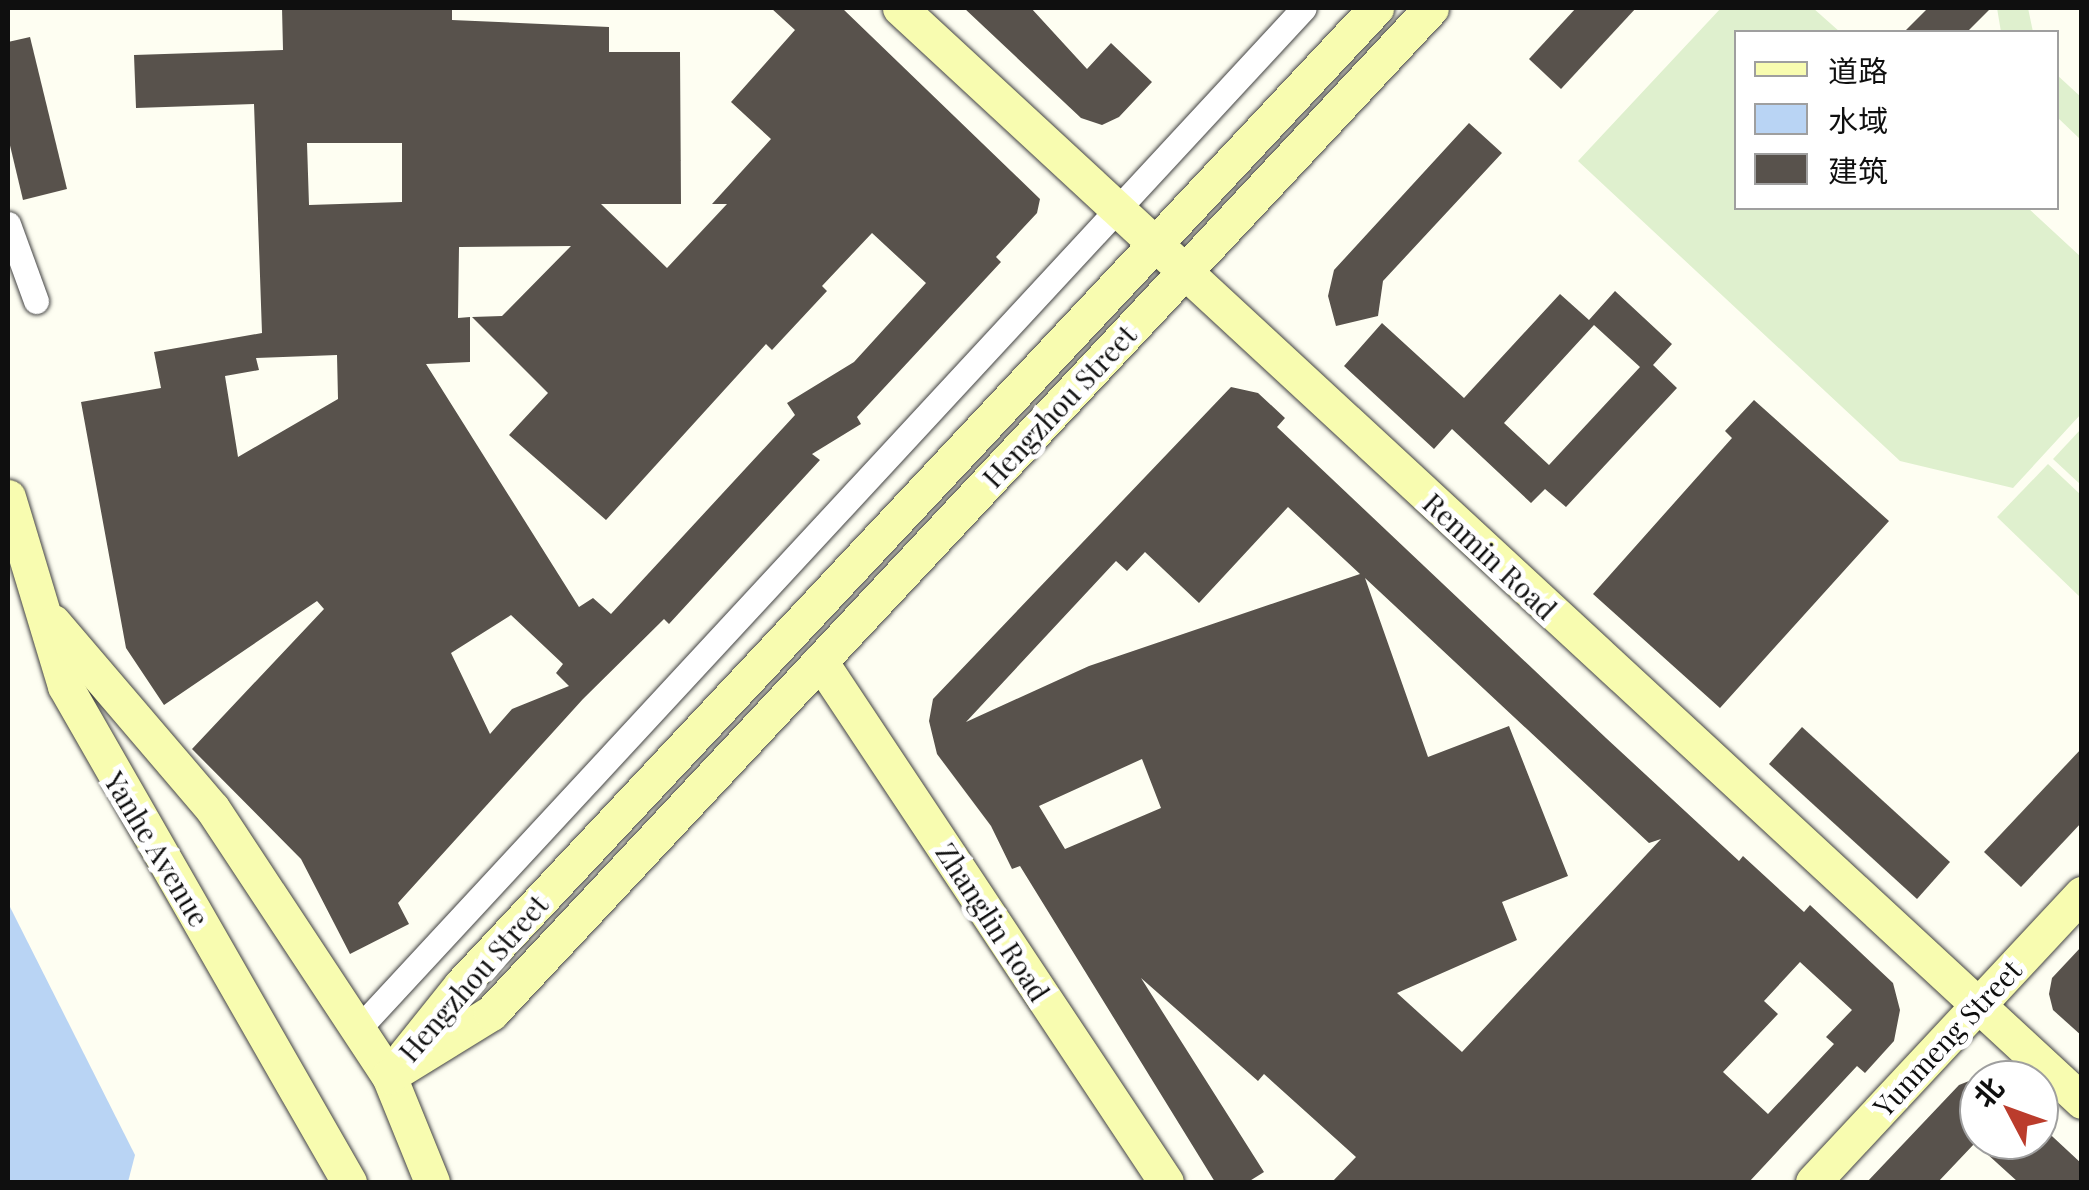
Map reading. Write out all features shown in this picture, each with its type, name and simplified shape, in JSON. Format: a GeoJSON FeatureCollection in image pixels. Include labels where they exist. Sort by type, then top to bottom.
{"type":"FeatureCollection","features":[{"type":"Feature","properties":{"kind":"main road","name":"Renmin Road"},"geometry":{"type":"LineString","coordinates":[[900,8],[2082,1101]]}},
{"type":"Feature","properties":{"kind":"main road","name":"Hengzhou Street"},"geometry":{"type":"LineString","coordinates":[[389,1076],[462,985],[1376,8]]}},
{"type":"Feature","properties":{"kind":"main road","name":"Hengzhou Street"},"geometry":{"type":"LineString","coordinates":[[389,1076],[491,1013],[1431,8]]}},
{"type":"Feature","properties":{"kind":"main road","name":"Yanhe Avenue"},"geometry":{"type":"LineString","coordinates":[[8,497],[66,686],[107,767],[349,1182]]}},
{"type":"Feature","properties":{"kind":"main road"},"geometry":{"type":"LineString","coordinates":[[42,610],[212,808],[389,1076],[432,1182]]}},
{"type":"Feature","properties":{"kind":"main road","name":"Zhanglin Road"},"geometry":{"type":"LineString","coordinates":[[820,661],[1166,1182]]}},
{"type":"Feature","properties":{"kind":"main road","name":"Yunmeng Street"},"geometry":{"type":"LineString","coordinates":[[1813,1182],[2082,894]]}},
{"type":"Feature","properties":{"kind":"street"},"geometry":{"type":"LineString","coordinates":[[359,1028],[1304,8]]}},
{"type":"Feature","properties":{"kind":"street"},"geometry":{"type":"LineString","coordinates":[[8,224],[36,301]]}},
{"type":"Feature","properties":{"kind":"green space"},"geometry":{"type":"Polygon","coordinates":[[[1721,8],[1813,8],[1838,30],[1734,30],[1734,210],[2030,210],[2081,257],[2081,414],[2013,488],[1900,461],[1578,161],[1721,8]]]}},
{"type":"Feature","properties":{"kind":"green space"},"geometry":{"type":"Polygon","coordinates":[[[1997,8],[2028,8],[2033,30],[2001,30],[1997,8]]]}},
{"type":"Feature","properties":{"kind":"green space"},"geometry":{"type":"Polygon","coordinates":[[[2059,77],[2081,97],[2081,140],[2059,119],[2059,77]]]}},
{"type":"Feature","properties":{"kind":"green space"},"geometry":{"type":"Polygon","coordinates":[[[2081,429],[2081,485],[2053,459],[2081,429]]]}},
{"type":"Feature","properties":{"kind":"green space"},"geometry":{"type":"Polygon","coordinates":[[[2048,464],[2081,495],[2081,598],[1997,517],[2048,464]]]}},
{"type":"Feature","properties":{"kind":"water"},"geometry":{"type":"Polygon","coordinates":[[[8,903],[135,1155],[128,1182],[8,1182],[8,903]]]}},
{"type":"Feature","properties":{"kind":"building"},"geometry":{"type":"Polygon","coordinates":[[[282,8],[452,8],[452,20],[609,27],[609,52],[680,52],[681,204],[601,204],[667,268],[727,204],[712,204],[771,139],[731,102],[795,30],[771,8],[842,8],[1040,199],[1037,213],[996,257],[1001,262],[857,417],[861,424],[812,454],[820,460],[669,624],[664,619],[583,699],[398,903],[409,924],[350,954],[301,859],[192,749],[324,609],[317,601],[164,705],[126,648],[81,402],[161,388],[154,352],[262,333],[254,104],[136,108],[134,55],[283,50],[282,8]],[[307,143],[309,205],[402,202],[402,143],[307,143]],[[872,233],[822,286],[827,291],[772,350],[766,344],[606,520],[509,435],[548,393],[472,317],[502,316],[571,246],[459,247],[458,318],[470,317],[470,362],[426,364],[579,607],[593,598],[611,614],[795,415],[787,403],[854,362],[926,283],[872,233]],[[337,355],[256,358],[259,370],[225,376],[238,457],[338,399],[337,355]],[[511,615],[451,653],[490,734],[512,709],[569,686],[556,673],[563,664],[511,615]]]}},
{"type":"Feature","properties":{"kind":"building"},"geometry":{"type":"Polygon","coordinates":[[[964,8],[1031,8],[1087,69],[1111,43],[1152,82],[1119,117],[1102,125],[1081,118],[964,8]]]}},
{"type":"Feature","properties":{"kind":"building"},"geometry":{"type":"Polygon","coordinates":[[[1576,8],[1636,8],[1561,89],[1529,59],[1576,8]]]}},
{"type":"Feature","properties":{"kind":"building"},"geometry":{"type":"Polygon","coordinates":[[[1928,8],[1991,8],[1969,30],[1906,30],[1928,8]]]}},
{"type":"Feature","properties":{"kind":"building"},"geometry":{"type":"Polygon","coordinates":[[[30,37],[67,189],[23,200],[8,137],[8,42],[30,37]]]}},
{"type":"Feature","properties":{"kind":"building"},"geometry":{"type":"Polygon","coordinates":[[[1469,123],[1502,153],[1383,281],[1378,316],[1336,326],[1328,296],[1334,270],[1469,123]]]}},
{"type":"Feature","properties":{"kind":"building"},"geometry":{"type":"Polygon","coordinates":[[[1615,291],[1672,344],[1653,365],[1677,388],[1566,507],[1545,489],[1531,503],[1452,429],[1434,449],[1344,366],[1382,323],[1464,398],[1560,294],[1589,320],[1615,291]],[[1594,325],[1504,423],[1549,465],[1640,367],[1594,325]]]}},
{"type":"Feature","properties":{"kind":"building"},"geometry":{"type":"Polygon","coordinates":[[[1231,387],[1258,393],[1285,418],[1277,427],[1606,738],[1739,861],[1743,856],[1804,912],[1810,905],[1893,983],[1900,1010],[1894,1041],[1865,1073],[1857,1066],[1749,1182],[1332,1182],[1356,1157],[1264,1074],[1258,1081],[1141,978],[1264,1172],[1248,1182],[1215,1182],[1020,866],[1012,869],[991,826],[937,754],[929,721],[933,699],[1231,387]],[[1288,507],[1199,603],[1145,552],[1127,571],[1116,561],[966,722],[1089,666],[1360,574],[1288,507]],[[1365,578],[1428,757],[1509,726],[1568,876],[1502,902],[1517,940],[1397,993],[1462,1052],[1661,839],[1649,843],[1365,578]],[[1142,759],[1039,806],[1065,849],[1161,808],[1142,759]],[[1800,962],[1764,1001],[1778,1014],[1723,1072],[1768,1114],[1834,1044],[1826,1037],[1852,1010],[1800,962]]]}},
{"type":"Feature","properties":{"kind":"building"},"geometry":{"type":"Polygon","coordinates":[[[1754,400],[1889,521],[1720,708],[1593,594],[1732,438],[1725,431],[1754,400]]]}},
{"type":"Feature","properties":{"kind":"building"},"geometry":{"type":"Polygon","coordinates":[[[1802,727],[1950,862],[1917,899],[1769,764],[1802,727]]]}},
{"type":"Feature","properties":{"kind":"building"},"geometry":{"type":"Polygon","coordinates":[[[2082,748],[2082,822],[2021,887],[1984,852],[2082,748]]]}},
{"type":"Feature","properties":{"kind":"building"},"geometry":{"type":"Polygon","coordinates":[[[2082,946],[2082,1036],[2053,1010],[2049,994],[2052,978],[2082,946]]]}},
{"type":"Feature","properties":{"kind":"building"},"geometry":{"type":"Polygon","coordinates":[[[1959,1085],[1959,1160],[1938,1182],[1867,1182],[1959,1085]]]}},
{"type":"Feature","properties":{"kind":"building"},"geometry":{"type":"Polygon","coordinates":[[[2059,1143],[2082,1164],[2082,1182],[2018,1182],[1994,1160],[2059,1160],[2059,1143]]]}}]}
